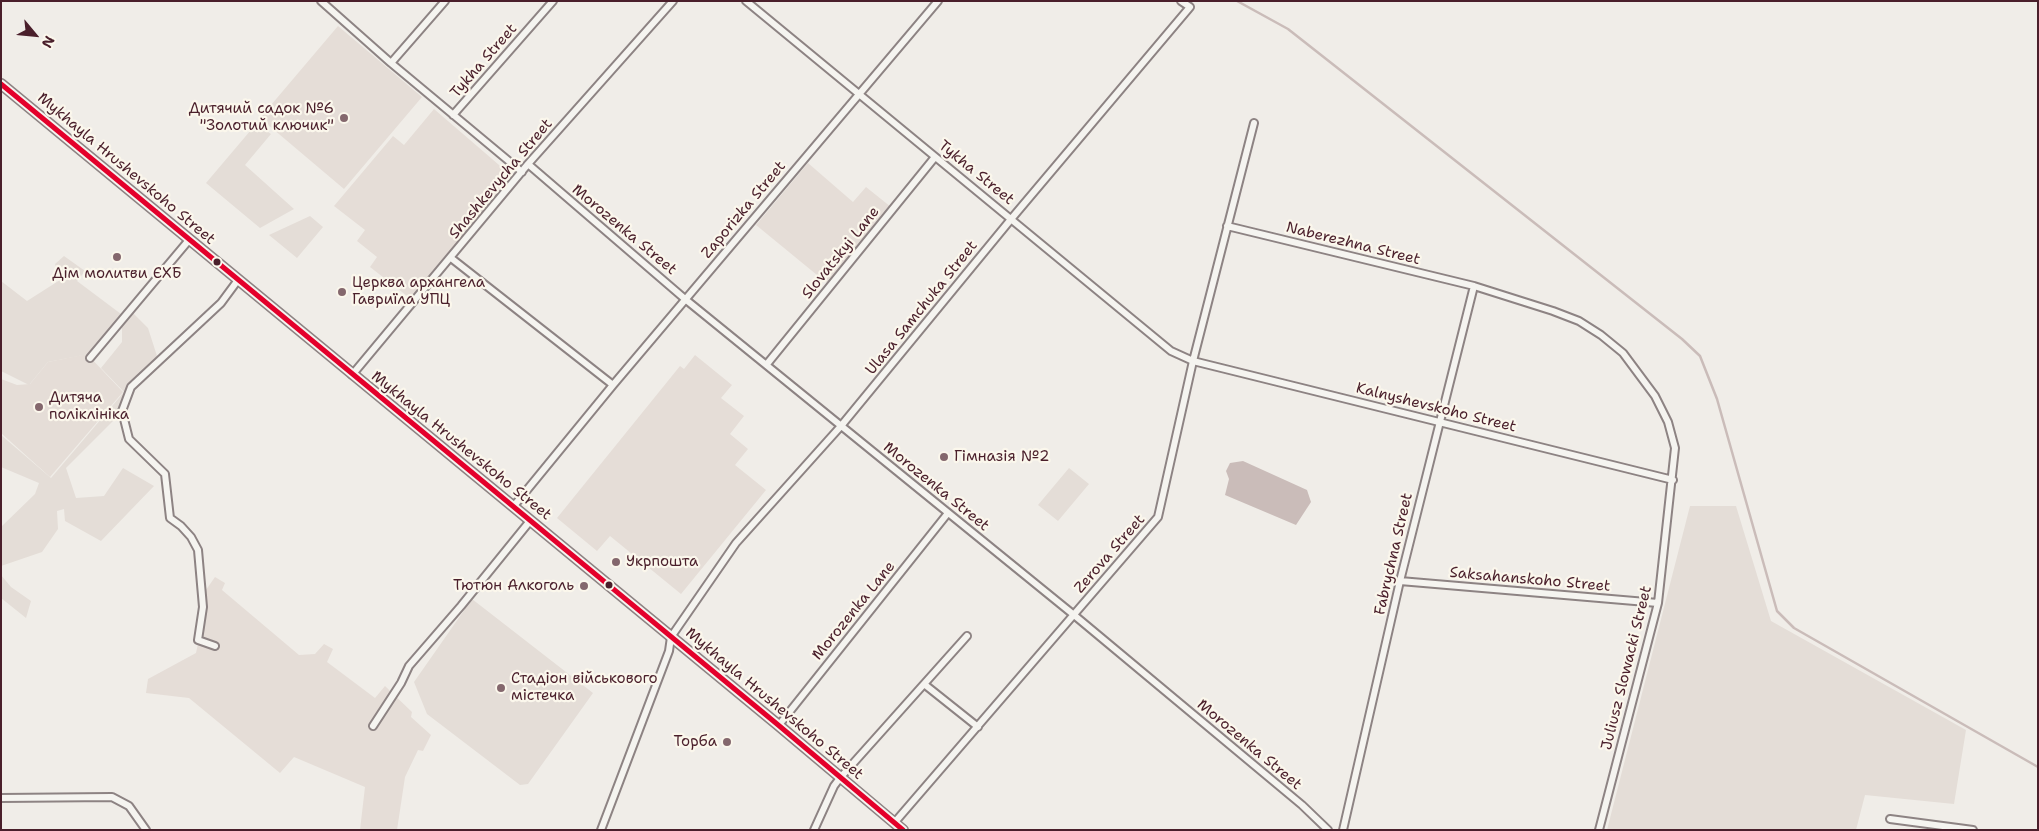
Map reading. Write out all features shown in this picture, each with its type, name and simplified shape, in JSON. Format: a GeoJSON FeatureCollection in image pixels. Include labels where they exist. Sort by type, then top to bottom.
{"type":"FeatureCollection","features":[{"type":"Feature","properties":{"kind":"main road","name":"Mykhayla Hrushevskoho Street"},"geometry":{"type":"LineString","coordinates":[[1,84],[779,725],[903,830]]}},
{"type":"Feature","properties":{"kind":"street"},"geometry":{"type":"LineString","coordinates":[[322,1],[329,4],[391,63],[522,172]]}},
{"type":"Feature","properties":{"kind":"street"},"geometry":{"type":"LineString","coordinates":[[391,63],[445,1]]}},
{"type":"Feature","properties":{"kind":"street","name":"Tykha Street"},"geometry":{"type":"LineString","coordinates":[[454,115],[553,1]]}},
{"type":"Feature","properties":{"kind":"street","name":"Shashkevycha Street"},"geometry":{"type":"LineString","coordinates":[[352,375],[528,164],[673,1]]}},
{"type":"Feature","properties":{"kind":"street","name":"Tykha Street"},"geometry":{"type":"LineString","coordinates":[[746,1],[1172,351],[1193,361]]}},
{"type":"Feature","properties":{"kind":"street","name":"Zaporizka Street"},"geometry":{"type":"LineString","coordinates":[[513,507],[613,384],[938,1]]}},
{"type":"Feature","properties":{"kind":"street","name":"Ulasa Samchuka Street"},"geometry":{"type":"LineString","coordinates":[[671,636],[736,543],[841,426],[1012,218],[1190,7],[1181,1]]}},
{"type":"Feature","properties":{"kind":"street","name":"Zerova Street"},"geometry":{"type":"LineString","coordinates":[[895,822],[1158,517],[1193,361],[1226,226],[1254,123]]}},
{"type":"Feature","properties":{"kind":"street","name":"Slovatskyi Lane"},"geometry":{"type":"LineString","coordinates":[[767,364],[935,157]]}},
{"type":"Feature","properties":{"kind":"street","name":"Morozenka Street"},"geometry":{"type":"LineString","coordinates":[[528,164],[686,299],[1074,615],[1294,798],[1328,830]]}},
{"type":"Feature","properties":{"kind":"street","name":"Naberezhna Street"},"geometry":{"type":"LineString","coordinates":[[1226,226],[1474,286],[1554,311],[1579,321],[1623,352],[1655,396],[1668,422],[1675,448],[1673,480]]}},
{"type":"Feature","properties":{"kind":"street"},"geometry":{"type":"LineString","coordinates":[[90,358],[189,240]]}},
{"type":"Feature","properties":{"kind":"street"},"geometry":{"type":"LineString","coordinates":[[451,258],[613,384]]}},
{"type":"Feature","properties":{"kind":"street"},"geometry":{"type":"LineString","coordinates":[[215,646],[198,640],[203,607],[198,550],[191,537],[170,518],[165,474],[129,439],[122,411],[131,388],[221,303],[238,280]]}},
{"type":"Feature","properties":{"kind":"street","name":"Fabrychna Street"},"geometry":{"type":"LineString","coordinates":[[1343,830],[1400,581],[1474,286]]}},
{"type":"Feature","properties":{"kind":"street","name":"Kalnyshevskoho Street"},"geometry":{"type":"LineString","coordinates":[[1193,361],[1673,480]]}},
{"type":"Feature","properties":{"kind":"street","name":"Juliusz Slowacki Street"},"geometry":{"type":"LineString","coordinates":[[1599,830],[1658,603],[1673,480]]}},
{"type":"Feature","properties":{"kind":"street","name":"Morozenka Lane"},"geometry":{"type":"LineString","coordinates":[[779,725],[948,513]]}},
{"type":"Feature","properties":{"kind":"street"},"geometry":{"type":"LineString","coordinates":[[373,726],[401,683],[409,666],[462,606],[530,521]]}},
{"type":"Feature","properties":{"kind":"street","name":"Saksahanskoho Street"},"geometry":{"type":"LineString","coordinates":[[1400,581],[1658,603]]}},
{"type":"Feature","properties":{"kind":"street"},"geometry":{"type":"LineString","coordinates":[[601,830],[669,651],[671,636]]}},
{"type":"Feature","properties":{"kind":"street"},"geometry":{"type":"LineString","coordinates":[[814,830],[834,786],[840,778],[967,636]]}},
{"type":"Feature","properties":{"kind":"street"},"geometry":{"type":"LineString","coordinates":[[924,684],[978,727]]}},
{"type":"Feature","properties":{"kind":"street"},"geometry":{"type":"LineString","coordinates":[[1,798],[112,798],[129,806],[146,830]]}},
{"type":"Feature","properties":{"kind":"street"},"geometry":{"type":"LineString","coordinates":[[1890,819],[1973,830]]}},
{"type":"Feature","properties":{"kind":"shaded area"},"geometry":{"type":"Polygon","coordinates":[[[338,26],[422,97],[344,189],[260,118],[338,26]]]}},
{"type":"Feature","properties":{"kind":"shaded area"},"geometry":{"type":"Polygon","coordinates":[[[434,109],[513,177],[411,299],[370,267],[377,257],[357,241],[365,230],[334,206],[393,136],[404,145],[434,109]]]}},
{"type":"Feature","properties":{"kind":"shaded area"},"geometry":{"type":"Polygon","coordinates":[[[256,124],[271,134],[245,165],[294,209],[260,228],[206,183],[256,124]]]}},
{"type":"Feature","properties":{"kind":"shaded area"},"geometry":{"type":"Polygon","coordinates":[[[808,163],[853,202],[866,187],[891,207],[828,284],[756,225],[808,163]]]}},
{"type":"Feature","properties":{"kind":"shaded area"},"geometry":{"type":"Polygon","coordinates":[[[310,216],[323,227],[297,258],[269,235],[310,216]]]}},
{"type":"Feature","properties":{"kind":"shaded area"},"geometry":{"type":"Polygon","coordinates":[[[64,256],[85,271],[77,281],[121,314],[89,354],[48,362],[29,385],[1,371],[1,281],[27,301],[60,280],[55,264],[64,256]]]}},
{"type":"Feature","properties":{"kind":"shaded area"},"geometry":{"type":"Polygon","coordinates":[[[133,313],[148,328],[157,356],[129,386],[117,417],[66,468],[76,498],[104,496],[123,468],[154,486],[101,541],[65,521],[64,509],[57,511],[58,529],[42,552],[1,566],[1,527],[35,494],[39,483],[1,467],[1,435],[51,478],[124,392],[101,368],[122,342],[122,327],[133,313]]]}},
{"type":"Feature","properties":{"kind":"shaded area"},"geometry":{"type":"Polygon","coordinates":[[[87,354],[123,392],[50,477],[1,433],[1,379],[17,385],[30,384],[48,362],[87,354]]]}},
{"type":"Feature","properties":{"kind":"shaded area"},"geometry":{"type":"Polygon","coordinates":[[[695,355],[732,385],[721,398],[744,416],[730,434],[748,449],[735,465],[766,490],[681,594],[610,536],[597,551],[557,518],[680,366],[684,369],[695,355]]]}},
{"type":"Feature","properties":{"kind":"shaded area"},"geometry":{"type":"Polygon","coordinates":[[[1243,461],[1307,490],[1311,502],[1296,525],[1225,495],[1229,479],[1226,471],[1230,463],[1243,461]]]}},
{"type":"Feature","properties":{"kind":"shaded area"},"geometry":{"type":"Polygon","coordinates":[[[1069,468],[1089,484],[1058,521],[1038,505],[1069,468]]]}},
{"type":"Feature","properties":{"kind":"shaded area"},"geometry":{"type":"Polygon","coordinates":[[[1690,506],[1736,506],[1771,621],[1966,730],[1954,804],[1865,795],[1856,830],[1607,830],[1690,506]]]}},
{"type":"Feature","properties":{"kind":"shaded area"},"geometry":{"type":"Polygon","coordinates":[[[1,575],[11,587],[31,601],[26,618],[1,598],[1,575]]]}},
{"type":"Feature","properties":{"kind":"shaded area"},"geometry":{"type":"Polygon","coordinates":[[[215,577],[225,583],[222,590],[299,655],[315,654],[324,644],[333,649],[327,662],[375,698],[385,686],[412,712],[411,717],[431,735],[423,751],[418,750],[405,777],[397,830],[360,830],[365,787],[294,757],[280,773],[189,698],[146,693],[148,679],[196,653],[207,602],[201,597],[215,577]]]}},
{"type":"Feature","properties":{"kind":"shaded area","name":"Стадіон військового містечка"},"geometry":{"type":"Polygon","coordinates":[[[472,599],[593,693],[528,784],[520,785],[427,714],[414,682],[472,599]]]}},
{"type":"Feature","properties":{"kind":"waterway"},"geometry":{"type":"LineString","coordinates":[[1237,1],[1288,29],[1682,339],[1700,356],[1717,399],[1777,611],[1794,628],[2038,767]]}},
{"type":"Feature","properties":{"kind":"transit line"},"geometry":{"type":"LineString","coordinates":[[1,84],[903,830]]}},
{"type":"Feature","properties":{"kind":"place","name":"Дитячий садок №6 \"Золотий ключик\""},"geometry":{"type":"Point","coordinates":[344,118]}},
{"type":"Feature","properties":{"kind":"place","name":"Дім молитви ЄХБ"},"geometry":{"type":"Point","coordinates":[117,257]}},
{"type":"Feature","properties":{"kind":"place","name":"Церква архангела Гавриїла УПЦ"},"geometry":{"type":"Point","coordinates":[342,292]}},
{"type":"Feature","properties":{"kind":"place","name":"Дитяча поліклініка"},"geometry":{"type":"Point","coordinates":[39,407]}},
{"type":"Feature","properties":{"kind":"place","name":"Гімназія №2"},"geometry":{"type":"Point","coordinates":[944,457]}},
{"type":"Feature","properties":{"kind":"place","name":"Укрпошта"},"geometry":{"type":"Point","coordinates":[616,562]}},
{"type":"Feature","properties":{"kind":"place","name":"Тютюн Алкоголь"},"geometry":{"type":"Point","coordinates":[584,586]}},
{"type":"Feature","properties":{"kind":"place","name":"Стадіон військового містечка"},"geometry":{"type":"Point","coordinates":[501,688]}},
{"type":"Feature","properties":{"kind":"place","name":"Торба"},"geometry":{"type":"Point","coordinates":[727,742]}}]}
